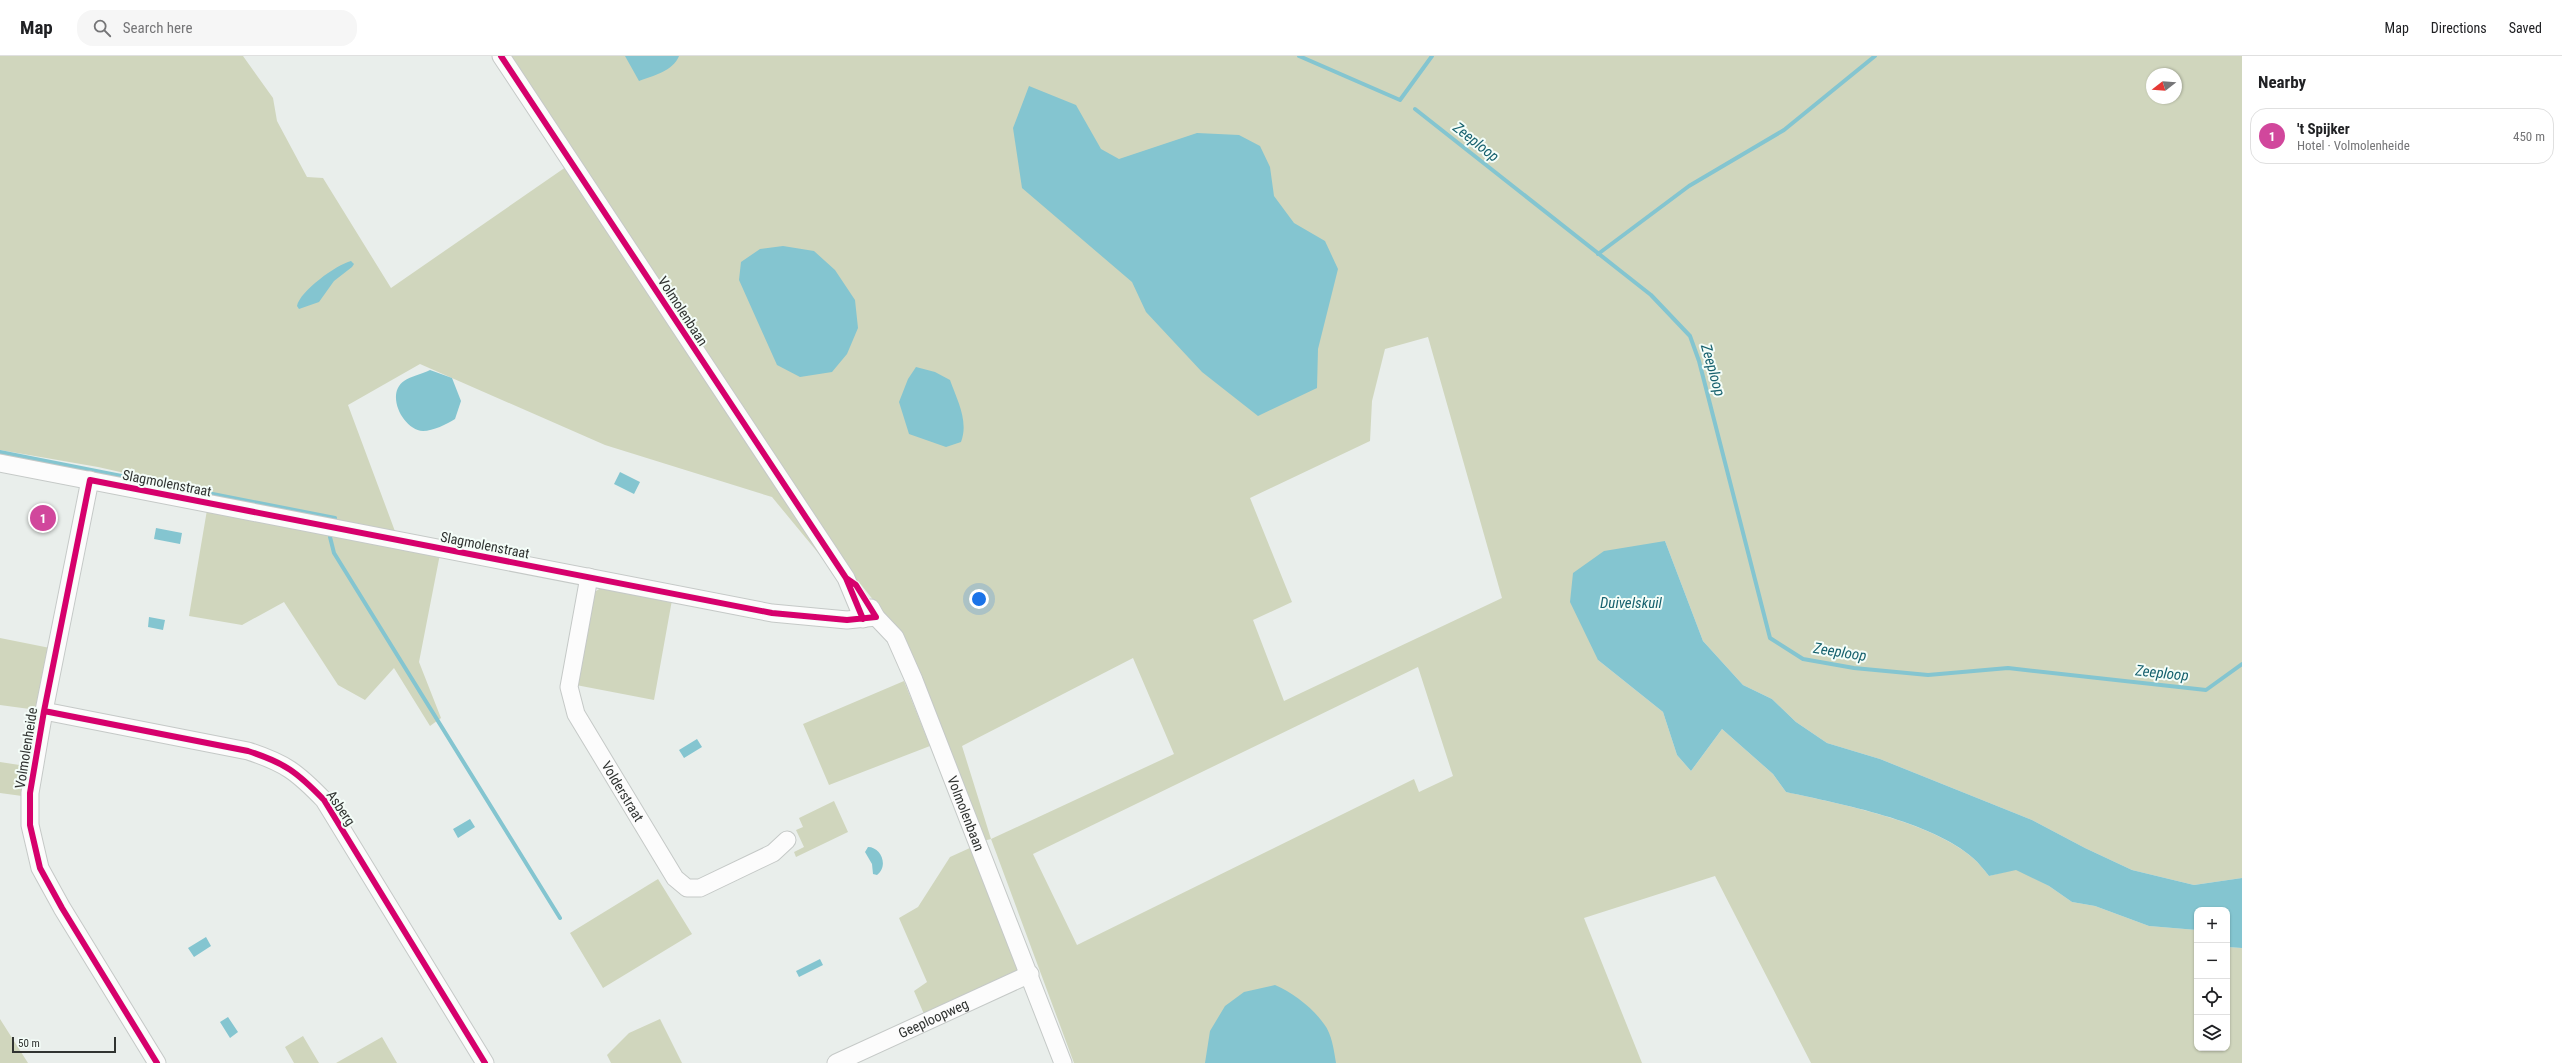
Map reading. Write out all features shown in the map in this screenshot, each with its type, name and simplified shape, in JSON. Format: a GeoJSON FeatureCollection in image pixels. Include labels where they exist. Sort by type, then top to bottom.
{"type":"FeatureCollection","features":[{"type":"Feature","properties":{"kind":"street","name":"Volmolenbaan"},"geometry":{"type":"LineString","coordinates":[[501,56],[846,578],[869,618],[895,637],[1030,974],[1063,1063]]}},
{"type":"Feature","properties":{"kind":"street","name":"Slagmolenstraat"},"geometry":{"type":"LineString","coordinates":[[0,463],[772,613],[828,619],[869,618]]}},
{"type":"Feature","properties":{"kind":"street","name":"Volmolenheide"},"geometry":{"type":"LineString","coordinates":[[90,480],[44,711],[30,793],[30,825],[40,868],[62,908],[157,1063]]}},
{"type":"Feature","properties":{"kind":"street","name":"Volderstraat"},"geometry":{"type":"LineString","coordinates":[[589,577],[569,687],[571,702],[576,714],[675,878],[687,888],[700,888],[773,853],[787,840]]}},
{"type":"Feature","properties":{"kind":"street","name":"Asberg"},"geometry":{"type":"LineString","coordinates":[[44,711],[248,751],[278,761],[300,776],[324,800],[485,1063]]}},
{"type":"Feature","properties":{"kind":"street","name":"Geeploopweg"},"geometry":{"type":"LineString","coordinates":[[836,1063],[1030,974]]}},
{"type":"Feature","properties":{"kind":"green space"},"geometry":{"type":"Polygon","coordinates":[[[0,56],[243,56],[273,98],[277,121],[307,177],[323,178],[391,288],[576,160],[508,56],[2242,56],[2242,878],[2194,885],[2132,870],[2085,848],[2032,820],[1880,759],[1827,743],[1796,722],[1772,699],[1743,685],[1703,641],[1665,541],[1598,660],[1663,712],[1677,755],[1691,771],[1722,729],[1773,774],[1786,792],[1858,808],[1909,824],[1955,845],[1973,858],[1989,876],[2016,869],[2049,886],[2072,902],[2095,906],[2149,926],[2194,930],[2194,1051],[2230,1051],[2230,947],[2242,948],[2242,1063],[1811,1063],[1715,876],[1584,918],[1642,1063],[1074,1063],[991,839],[983,841],[887,617],[858,581],[838,577],[772,497],[605,445],[420,364],[348,405],[396,534],[98,467],[0,450],[0,56]],[[1428,337],[1385,349],[1372,401],[1370,441],[1250,498],[1292,602],[1253,620],[1284,701],[1502,598],[1428,337]],[[1133,658],[962,746],[991,839],[1174,754],[1133,658]],[[1418,667],[1033,854],[1077,945],[1414,779],[1419,792],[1453,776],[1418,667]]]}},
{"type":"Feature","properties":{"kind":"green space"},"geometry":{"type":"Polygon","coordinates":[[[207,510],[440,554],[419,662],[441,718],[430,726],[394,668],[365,700],[338,685],[284,602],[242,625],[189,616],[207,510]]]}},
{"type":"Feature","properties":{"kind":"green space"},"geometry":{"type":"Polygon","coordinates":[[[604,586],[672,600],[654,700],[576,685],[593,593],[604,586]]]}},
{"type":"Feature","properties":{"kind":"green space"},"geometry":{"type":"Polygon","coordinates":[[[0,638],[50,648],[37,710],[0,705],[0,638]]]}},
{"type":"Feature","properties":{"kind":"green space"},"geometry":{"type":"Polygon","coordinates":[[[904,681],[930,746],[829,785],[803,724],[904,681]]]}},
{"type":"Feature","properties":{"kind":"green space"},"geometry":{"type":"Polygon","coordinates":[[[0,762],[26,766],[22,796],[0,793],[0,762]]]}},
{"type":"Feature","properties":{"kind":"green space"},"geometry":{"type":"Polygon","coordinates":[[[834,801],[848,832],[796,857],[794,852],[804,847],[796,830],[803,827],[799,818],[834,801]]]}},
{"type":"Feature","properties":{"kind":"green space"},"geometry":{"type":"Polygon","coordinates":[[[972,847],[1018,970],[924,1014],[914,991],[927,982],[899,918],[918,907],[950,857],[972,847]]]}},
{"type":"Feature","properties":{"kind":"green space"},"geometry":{"type":"Polygon","coordinates":[[[658,879],[692,934],[603,988],[570,933],[658,879]]]}},
{"type":"Feature","properties":{"kind":"green space"},"geometry":{"type":"Polygon","coordinates":[[[0,1019],[28,1063],[0,1063],[0,1019]]]}},
{"type":"Feature","properties":{"kind":"green space"},"geometry":{"type":"Polygon","coordinates":[[[660,1019],[682,1063],[611,1063],[607,1055],[629,1033],[660,1019]]]}},
{"type":"Feature","properties":{"kind":"green space"},"geometry":{"type":"Polygon","coordinates":[[[303,1036],[319,1063],[294,1063],[285,1047],[303,1036]]]}},
{"type":"Feature","properties":{"kind":"green space"},"geometry":{"type":"Polygon","coordinates":[[[382,1037],[397,1063],[336,1063],[382,1037]]]}},
{"type":"Feature","properties":{"kind":"water"},"geometry":{"type":"Polygon","coordinates":[[[625,56],[679,56],[672,66],[656,75],[639,81],[625,56]]]}},
{"type":"Feature","properties":{"kind":"water"},"geometry":{"type":"Polygon","coordinates":[[[1029,86],[1076,105],[1101,149],[1119,159],[1197,133],[1239,135],[1260,146],[1270,167],[1274,196],[1294,223],[1325,241],[1338,269],[1318,349],[1317,388],[1258,416],[1202,372],[1146,312],[1132,282],[1022,188],[1013,128],[1029,86]]]}},
{"type":"Feature","properties":{"kind":"water"},"geometry":{"type":"Polygon","coordinates":[[[783,246],[814,251],[835,270],[855,300],[858,328],[847,354],[832,372],[800,377],[777,365],[739,280],[741,262],[760,249],[783,246]]]}},
{"type":"Feature","properties":{"kind":"water"},"geometry":{"type":"Polygon","coordinates":[[[351,261],[354,264],[352,267],[334,281],[319,302],[299,309],[297,306],[300,300],[311,286],[344,263],[351,261]]]}},
{"type":"Feature","properties":{"kind":"water"},"geometry":{"type":"Polygon","coordinates":[[[916,367],[935,372],[950,380],[963,418],[964,426],[961,442],[946,447],[909,434],[899,402],[908,379],[916,367]]]}},
{"type":"Feature","properties":{"kind":"water"},"geometry":{"type":"Polygon","coordinates":[[[430,370],[452,378],[461,401],[455,419],[435,429],[423,431],[409,425],[403,418],[396,402],[396,394],[404,381],[430,370]]]}},
{"type":"Feature","properties":{"kind":"water"},"geometry":{"type":"Polygon","coordinates":[[[620,472],[640,482],[634,494],[614,484],[620,472]]]}},
{"type":"Feature","properties":{"kind":"water"},"geometry":{"type":"Polygon","coordinates":[[[156,528],[182,533],[180,544],[154,539],[156,528]]]}},
{"type":"Feature","properties":{"kind":"water","name":"Duivelskuil"},"geometry":{"type":"Polygon","coordinates":[[[1665,541],[1703,641],[1743,685],[1772,699],[1796,722],[1827,743],[1880,759],[2032,820],[2085,848],[2132,870],[2194,885],[2242,878],[2242,948],[2230,947],[2230,907],[2194,907],[2194,930],[2149,926],[2095,906],[2072,902],[2049,886],[2016,870],[1989,876],[1975,860],[1955,845],[1910,824],[1858,808],[1786,792],[1773,774],[1722,729],[1691,771],[1677,755],[1663,712],[1598,660],[1570,602],[1573,573],[1604,551],[1665,541]]]}},
{"type":"Feature","properties":{"kind":"water"},"geometry":{"type":"Polygon","coordinates":[[[149,617],[165,620],[163,630],[148,627],[149,617]]]}},
{"type":"Feature","properties":{"kind":"water"},"geometry":{"type":"Polygon","coordinates":[[[697,739],[702,747],[684,758],[679,750],[697,739]]]}},
{"type":"Feature","properties":{"kind":"water"},"geometry":{"type":"Polygon","coordinates":[[[470,819],[475,827],[458,838],[453,829],[470,819]]]}},
{"type":"Feature","properties":{"kind":"water"},"geometry":{"type":"Polygon","coordinates":[[[868,847],[877,850],[882,858],[883,862],[881,871],[877,875],[873,874],[872,864],[865,852],[868,847]]]}},
{"type":"Feature","properties":{"kind":"water"},"geometry":{"type":"Polygon","coordinates":[[[206,937],[211,946],[194,957],[188,948],[206,937]]]}},
{"type":"Feature","properties":{"kind":"water"},"geometry":{"type":"Polygon","coordinates":[[[820,959],[823,965],[799,977],[796,971],[820,959]]]}},
{"type":"Feature","properties":{"kind":"water"},"geometry":{"type":"Polygon","coordinates":[[[1275,985],[1302,1001],[1314,1012],[1327,1028],[1336,1063],[1205,1063],[1210,1031],[1225,1006],[1244,992],[1275,985]]]}},
{"type":"Feature","properties":{"kind":"water"},"geometry":{"type":"Polygon","coordinates":[[[228,1017],[238,1032],[230,1038],[220,1022],[228,1017]]]}},
{"type":"Feature","properties":{"kind":"waterway","name":"Zeeploop"},"geometry":{"type":"LineString","coordinates":[[1299,56],[1400,100],[1432,56]]}},
{"type":"Feature","properties":{"kind":"waterway","name":"Zeeploop"},"geometry":{"type":"LineString","coordinates":[[1598,254],[1689,186],[1784,130],[1875,56]]}},
{"type":"Feature","properties":{"kind":"waterway","name":"Zeeploop"},"geometry":{"type":"LineString","coordinates":[[1415,109],[1651,295],[1690,336],[1699,361],[1770,638],[1803,659],[1854,668],[1928,675],[2008,668],[2206,690],[2242,664]]}},
{"type":"Feature","properties":{"kind":"waterway"},"geometry":{"type":"LineString","coordinates":[[0,452],[335,518]]}},
{"type":"Feature","properties":{"kind":"waterway"},"geometry":{"type":"LineString","coordinates":[[330,537],[334,553],[560,918]]}},
{"type":"Feature","properties":{"kind":"cycle path"},"geometry":{"type":"LineString","coordinates":[[501,56],[846,578],[863,619]]}},
{"type":"Feature","properties":{"kind":"cycle path"},"geometry":{"type":"LineString","coordinates":[[157,1063],[62,908],[40,868],[30,825],[30,793],[44,711],[90,480],[772,613],[847,620],[876,617],[856,585],[846,578]]}},
{"type":"Feature","properties":{"kind":"cycle path"},"geometry":{"type":"LineString","coordinates":[[44,711],[248,751],[281,764],[298,775],[324,800],[485,1063]]}},
{"type":"Feature","properties":{"kind":"place","name":"'t Spijker"},"geometry":{"type":"Point","coordinates":[43,518]}}]}
